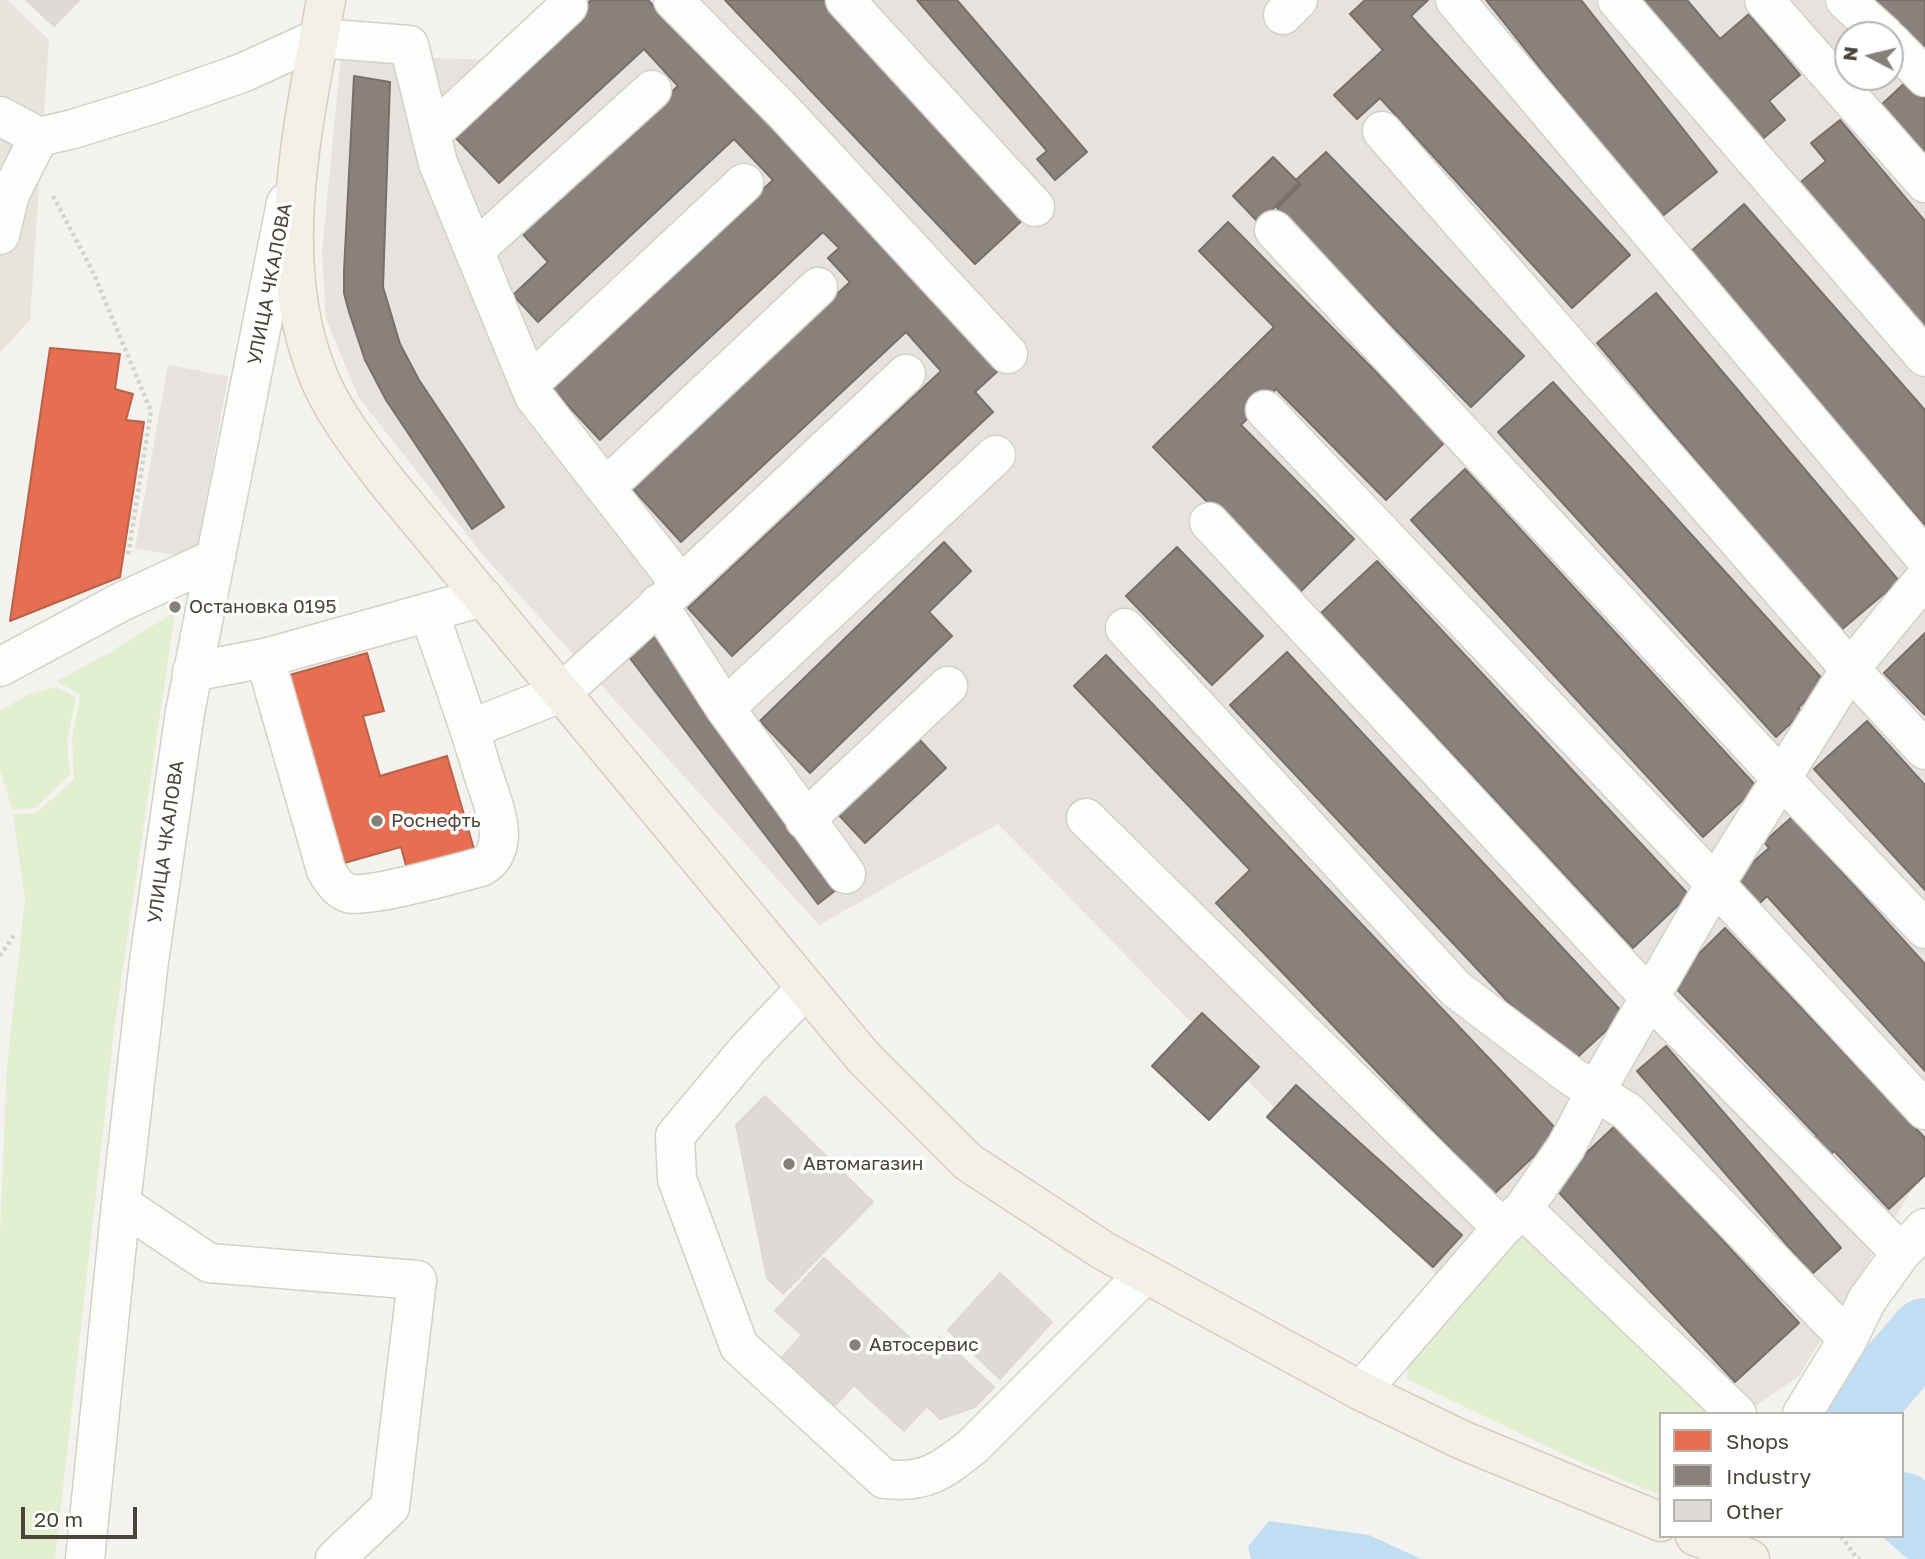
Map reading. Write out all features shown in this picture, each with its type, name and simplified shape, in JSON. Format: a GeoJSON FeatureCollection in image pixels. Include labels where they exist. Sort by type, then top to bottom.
{"type":"FeatureCollection","features":[{"type":"Feature","properties":{"kind":"main road"},"geometry":{"type":"LineString","coordinates":[[326,0],[303,133],[294,234],[301,317],[316,372],[355,439],[395,492],[863,1058],[968,1162],[1104,1251],[1361,1391],[1462,1440],[1659,1521]]}},
{"type":"Feature","properties":{"kind":"main road"},"geometry":{"type":"LineString","coordinates":[[1703,1538],[1753,1551]]}},
{"type":"Feature","properties":{"kind":"street"},"geometry":{"type":"LineString","coordinates":[[673,0],[785,113],[1008,354]]}},
{"type":"Feature","properties":{"kind":"street"},"geometry":{"type":"LineString","coordinates":[[845,0],[1035,207]]}},
{"type":"Feature","properties":{"kind":"street"},"geometry":{"type":"LineString","coordinates":[[1455,0],[1925,558]]}},
{"type":"Feature","properties":{"kind":"street"},"geometry":{"type":"LineString","coordinates":[[1617,0],[1925,357]]}},
{"type":"Feature","properties":{"kind":"street"},"geometry":{"type":"LineString","coordinates":[[1764,0],[1925,183]]}},
{"type":"Feature","properties":{"kind":"street"},"geometry":{"type":"LineString","coordinates":[[1845,0],[1868,21]]}},
{"type":"Feature","properties":{"kind":"street"},"geometry":{"type":"LineString","coordinates":[[431,134],[568,6]]}},
{"type":"Feature","properties":{"kind":"street"},"geometry":{"type":"LineString","coordinates":[[0,117],[40,137],[153,104],[242,73],[319,38],[409,46],[438,163],[534,396],[605,488],[670,595],[725,708],[846,874]]}},
{"type":"Feature","properties":{"kind":"street"},"geometry":{"type":"LineString","coordinates":[[1904,55],[1925,77]]}},
{"type":"Feature","properties":{"kind":"street"},"geometry":{"type":"LineString","coordinates":[[475,250],[652,90]]}},
{"type":"Feature","properties":{"kind":"street"},"geometry":{"type":"LineString","coordinates":[[1382,131],[1850,670],[1925,750]]}},
{"type":"Feature","properties":{"kind":"street","name":"УЛИЦА ЧКАЛОВА"},"geometry":{"type":"LineString","coordinates":[[94,1558],[121,1204],[149,961],[192,672],[278,241],[303,133]]}},
{"type":"Feature","properties":{"kind":"street"},"geometry":{"type":"LineString","coordinates":[[0,235],[10,194],[40,137]]}},
{"type":"Feature","properties":{"kind":"street"},"geometry":{"type":"LineString","coordinates":[[529,384],[744,183]]}},
{"type":"Feature","properties":{"kind":"street"},"geometry":{"type":"LineString","coordinates":[[1275,230],[1782,779],[1925,929]]}},
{"type":"Feature","properties":{"kind":"street"},"geometry":{"type":"LineString","coordinates":[[605,488],[818,287]]}},
{"type":"Feature","properties":{"kind":"street"},"geometry":{"type":"LineString","coordinates":[[470,729],[561,693],[906,374]]}},
{"type":"Feature","properties":{"kind":"street"},"geometry":{"type":"LineString","coordinates":[[1265,410],[1715,884],[1925,1110]]}},
{"type":"Feature","properties":{"kind":"street"},"geometry":{"type":"LineString","coordinates":[[725,708],[996,455]]}},
{"type":"Feature","properties":{"kind":"street"},"geometry":{"type":"LineString","coordinates":[[1209,522],[1650,998],[1913,1240],[1867,1300],[1848,1339],[1803,1412]]}},
{"type":"Feature","properties":{"kind":"street"},"geometry":{"type":"LineString","coordinates":[[0,667],[121,602],[216,558]]}},
{"type":"Feature","properties":{"kind":"street"},"geometry":{"type":"LineString","coordinates":[[1361,1391],[1513,1219],[1566,1147],[1715,884],[1850,670],[1925,578]]}},
{"type":"Feature","properties":{"kind":"street"},"geometry":{"type":"LineString","coordinates":[[192,672],[265,658],[483,597]]}},
{"type":"Feature","properties":{"kind":"street"},"geometry":{"type":"LineString","coordinates":[[265,658],[331,880],[348,893],[377,891],[481,867],[494,857],[499,836],[497,825],[470,729],[429,613]]}},
{"type":"Feature","properties":{"kind":"street"},"geometry":{"type":"LineString","coordinates":[[1125,628],[1456,989],[1595,1092],[1628,1112],[1848,1339]]}},
{"type":"Feature","properties":{"kind":"street"},"geometry":{"type":"LineString","coordinates":[[805,820],[948,686]]}},
{"type":"Feature","properties":{"kind":"street"},"geometry":{"type":"LineString","coordinates":[[1086,818],[1513,1219],[1735,1412]]}},
{"type":"Feature","properties":{"kind":"street"},"geometry":{"type":"LineString","coordinates":[[806,988],[747,1050],[675,1136],[677,1178],[739,1346],[884,1479],[922,1479],[942,1470],[972,1447],[1145,1274]]}},
{"type":"Feature","properties":{"kind":"street"},"geometry":{"type":"LineString","coordinates":[[121,1204],[209,1263],[417,1280],[390,1507],[335,1559]]}},
{"type":"Feature","properties":{"kind":"path"},"geometry":{"type":"LineString","coordinates":[[40,137],[54,200],[93,272],[148,398],[151,411],[121,602]]}},
{"type":"Feature","properties":{"kind":"path"},"geometry":{"type":"LineString","coordinates":[[0,956],[14,934]]}},
{"type":"Feature","properties":{"kind":"path"},"geometry":{"type":"LineString","coordinates":[[1842,1538],[1860,1559]]}},
{"type":"Feature","properties":{"kind":"shaded area"},"geometry":{"type":"Polygon","coordinates":[[[0,0],[8,0],[49,40],[30,320],[0,353],[0,0]]]}},
{"type":"Feature","properties":{"kind":"shaded area"},"geometry":{"type":"Polygon","coordinates":[[[561,0],[1925,0],[1925,1174],[1910,1193],[1799,1376],[1748,1411],[1540,1202],[1436,1274],[998,824],[819,925],[483,555],[359,398],[326,319],[322,252],[341,55],[492,60],[561,0]]]}},
{"type":"Feature","properties":{"kind":"shaded area"},"geometry":{"type":"Polygon","coordinates":[[[168,365],[228,376],[196,559],[135,548],[168,365]]]}},
{"type":"Feature","properties":{"kind":"green space"},"geometry":{"type":"Polygon","coordinates":[[[175,612],[115,1022],[55,1559],[0,1559],[0,1232],[7,1067],[25,899],[13,814],[36,813],[74,779],[72,739],[80,695],[57,681],[175,612]]]}},
{"type":"Feature","properties":{"kind":"green space"},"geometry":{"type":"Polygon","coordinates":[[[57,687],[76,698],[67,741],[70,775],[35,808],[12,810],[0,770],[0,711],[27,695],[57,687]]]}},
{"type":"Feature","properties":{"kind":"green space"},"geometry":{"type":"Polygon","coordinates":[[[1520,1231],[1721,1412],[1659,1412],[1659,1494],[1582,1463],[1407,1379],[1407,1368],[1412,1356],[1520,1231]]]}},
{"type":"Feature","properties":{"kind":"water"},"geometry":{"type":"Polygon","coordinates":[[[1269,1521],[1369,1535],[1421,1559],[1251,1559],[1248,1546],[1269,1521]]]}},
{"type":"Feature","properties":{"kind":"building: Shops"},"geometry":{"type":"Polygon","coordinates":[[[50,348],[120,354],[115,389],[133,394],[126,420],[144,422],[120,577],[10,621],[50,348]]]}},
{"type":"Feature","properties":{"kind":"building: Shops"},"geometry":{"type":"Polygon","coordinates":[[[367,653],[384,711],[363,716],[380,776],[447,756],[474,849],[407,869],[401,847],[344,863],[272,680],[367,653]]]}},
{"type":"Feature","properties":{"kind":"building: Industry"},"geometry":{"type":"Polygon","coordinates":[[[591,0],[648,0],[703,59],[708,55],[1000,369],[975,392],[993,412],[732,656],[688,608],[941,371],[906,332],[681,542],[631,487],[850,282],[828,258],[839,248],[823,232],[600,440],[551,387],[773,180],[734,139],[538,322],[513,295],[548,262],[521,232],[678,86],[644,49],[499,183],[450,132],[591,0]]]}},
{"type":"Feature","properties":{"kind":"building: Industry"},"geometry":{"type":"Polygon","coordinates":[[[725,0],[824,0],[1028,215],[975,264],[725,0]]]}},
{"type":"Feature","properties":{"kind":"building: Industry"},"geometry":{"type":"Polygon","coordinates":[[[917,0],[957,0],[1087,152],[1055,180],[1037,159],[1047,151],[917,0]]]}},
{"type":"Feature","properties":{"kind":"building: Industry"},"geometry":{"type":"Polygon","coordinates":[[[1365,0],[1428,0],[1411,16],[1630,255],[1572,308],[1380,98],[1357,119],[1334,95],[1383,50],[1350,14],[1365,0]]]}},
{"type":"Feature","properties":{"kind":"building: Industry"},"geometry":{"type":"Polygon","coordinates":[[[1486,0],[1581,0],[1717,172],[1660,218],[1486,0]]]}},
{"type":"Feature","properties":{"kind":"building: Industry"},"geometry":{"type":"Polygon","coordinates":[[[1641,0],[1687,0],[1720,39],[1749,14],[1800,75],[1769,101],[1785,120],[1759,142],[1641,0]]]}},
{"type":"Feature","properties":{"kind":"building: Industry"},"geometry":{"type":"Polygon","coordinates":[[[1862,0],[1925,0],[1925,60],[1904,40],[1904,21],[1884,21],[1862,0]]]}},
{"type":"Feature","properties":{"kind":"building: Industry"},"geometry":{"type":"Polygon","coordinates":[[[354,76],[390,82],[383,287],[400,344],[419,380],[504,507],[472,529],[386,400],[365,360],[344,293],[354,76]]]}},
{"type":"Feature","properties":{"kind":"building: Industry"},"geometry":{"type":"Polygon","coordinates":[[[1908,80],[1925,99],[1925,153],[1881,105],[1896,91],[1904,91],[1904,84],[1908,80]]]}},
{"type":"Feature","properties":{"kind":"building: Industry"},"geometry":{"type":"Polygon","coordinates":[[[1840,120],[1925,221],[1925,339],[1796,186],[1826,161],[1811,143],[1840,120]]]}},
{"type":"Feature","properties":{"kind":"building: Industry"},"geometry":{"type":"Polygon","coordinates":[[[1326,152],[1524,356],[1471,407],[1277,208],[1301,184],[1296,180],[1326,152]]]}},
{"type":"Feature","properties":{"kind":"building: Industry"},"geometry":{"type":"Polygon","coordinates":[[[1273,157],[1299,183],[1259,223],[1233,196],[1273,157]]]}},
{"type":"Feature","properties":{"kind":"building: Industry"},"geometry":{"type":"Polygon","coordinates":[[[1744,204],[1925,410],[1925,525],[1688,254],[1744,204]]]}},
{"type":"Feature","properties":{"kind":"building: Industry"},"geometry":{"type":"Polygon","coordinates":[[[1228,222],[1445,442],[1386,500],[1276,389],[1241,425],[1354,539],[1298,594],[1153,447],[1274,327],[1199,251],[1228,222]]]}},
{"type":"Feature","properties":{"kind":"building: Industry"},"geometry":{"type":"Polygon","coordinates":[[[1656,293],[1899,581],[1840,631],[1597,343],[1656,293]]]}},
{"type":"Feature","properties":{"kind":"building: Industry"},"geometry":{"type":"Polygon","coordinates":[[[1553,382],[1826,683],[1798,708],[1803,712],[1776,737],[1498,432],[1553,382]]]}},
{"type":"Feature","properties":{"kind":"building: Industry"},"geometry":{"type":"Polygon","coordinates":[[[1465,469],[1757,787],[1703,837],[1411,520],[1465,469]]]}},
{"type":"Feature","properties":{"kind":"building: Industry"},"geometry":{"type":"Polygon","coordinates":[[[944,542],[971,571],[929,612],[952,636],[810,773],[760,721],[944,542]]]}},
{"type":"Feature","properties":{"kind":"building: Industry"},"geometry":{"type":"Polygon","coordinates":[[[1177,547],[1263,636],[1212,685],[1126,596],[1177,547]]]}},
{"type":"Feature","properties":{"kind":"building: Industry"},"geometry":{"type":"Polygon","coordinates":[[[1377,561],[1689,895],[1633,948],[1321,613],[1377,561]]]}},
{"type":"Feature","properties":{"kind":"building: Industry"},"geometry":{"type":"Polygon","coordinates":[[[1925,633],[1925,715],[1884,673],[1925,633]]]}},
{"type":"Feature","properties":{"kind":"building: Industry"},"geometry":{"type":"Polygon","coordinates":[[[657,635],[846,882],[818,904],[629,657],[657,635]]]}},
{"type":"Feature","properties":{"kind":"building: Industry"},"geometry":{"type":"Polygon","coordinates":[[[1287,652],[1624,1014],[1568,1066],[1230,705],[1287,652]]]}},
{"type":"Feature","properties":{"kind":"building: Industry"},"geometry":{"type":"Polygon","coordinates":[[[1106,655],[1559,1132],[1494,1194],[1216,903],[1250,870],[1074,686],[1106,655]]]}},
{"type":"Feature","properties":{"kind":"building: Industry"},"geometry":{"type":"Polygon","coordinates":[[[1867,721],[1925,785],[1925,890],[1814,769],[1867,721]]]}},
{"type":"Feature","properties":{"kind":"building: Industry"},"geometry":{"type":"Polygon","coordinates":[[[918,738],[946,768],[865,843],[837,813],[918,738]]]}},
{"type":"Feature","properties":{"kind":"building: Industry"},"geometry":{"type":"Polygon","coordinates":[[[1792,817],[1925,964],[1925,1071],[1767,896],[1759,904],[1735,878],[1769,848],[1764,842],[1792,817]]]}},
{"type":"Feature","properties":{"kind":"building: Industry"},"geometry":{"type":"Polygon","coordinates":[[[1725,928],[1925,1138],[1925,1175],[1889,1209],[1834,1151],[1828,1157],[1812,1140],[1817,1136],[1670,982],[1725,928]]]}},
{"type":"Feature","properties":{"kind":"building: Industry"},"geometry":{"type":"Polygon","coordinates":[[[1202,1013],[1259,1067],[1209,1120],[1152,1066],[1202,1013]]]}},
{"type":"Feature","properties":{"kind":"building: Industry"},"geometry":{"type":"Polygon","coordinates":[[[1666,1046],[1841,1248],[1812,1274],[1637,1071],[1666,1046]]]}},
{"type":"Feature","properties":{"kind":"building: Industry"},"geometry":{"type":"Polygon","coordinates":[[[1296,1085],[1462,1235],[1433,1267],[1267,1117],[1296,1085]]]}},
{"type":"Feature","properties":{"kind":"building: Industry"},"geometry":{"type":"Polygon","coordinates":[[[1616,1125],[1799,1323],[1735,1382],[1552,1185],[1616,1125]]]}},
{"type":"Feature","properties":{"kind":"building: Other"},"geometry":{"type":"Polygon","coordinates":[[[26,0],[79,0],[54,26],[26,0]]]}},
{"type":"Feature","properties":{"kind":"building: Other","name":"Автомагазин"},"geometry":{"type":"Polygon","coordinates":[[[765,1096],[873,1202],[783,1294],[767,1278],[736,1125],[765,1096]]]}},
{"type":"Feature","properties":{"kind":"building: Other","name":"Автосервис"},"geometry":{"type":"Polygon","coordinates":[[[824,1258],[926,1353],[940,1337],[994,1387],[975,1407],[940,1419],[927,1406],[904,1431],[854,1385],[832,1409],[779,1360],[802,1335],[775,1311],[824,1258]]]}},
{"type":"Feature","properties":{"kind":"building: Other"},"geometry":{"type":"Polygon","coordinates":[[[1000,1273],[1052,1322],[1000,1379],[948,1330],[1000,1273]]]}},
{"type":"Feature","properties":{"kind":"waterway"},"geometry":{"type":"LineString","coordinates":[[1857,1412],[1925,1333]]}},
{"type":"Feature","properties":{"kind":"waterway"},"geometry":{"type":"LineString","coordinates":[[1904,1509],[1925,1528]]}},
{"type":"Feature","properties":{"kind":"place","name":"Остановка 0195"},"geometry":{"type":"Point","coordinates":[175,607]}},
{"type":"Feature","properties":{"kind":"place","name":"Роснефть"},"geometry":{"type":"Point","coordinates":[377,821]}},
{"type":"Feature","properties":{"kind":"place","name":"Автомагазин"},"geometry":{"type":"Point","coordinates":[789,1164]}},
{"type":"Feature","properties":{"kind":"place","name":"Автосервис"},"geometry":{"type":"Point","coordinates":[855,1345]}}]}
